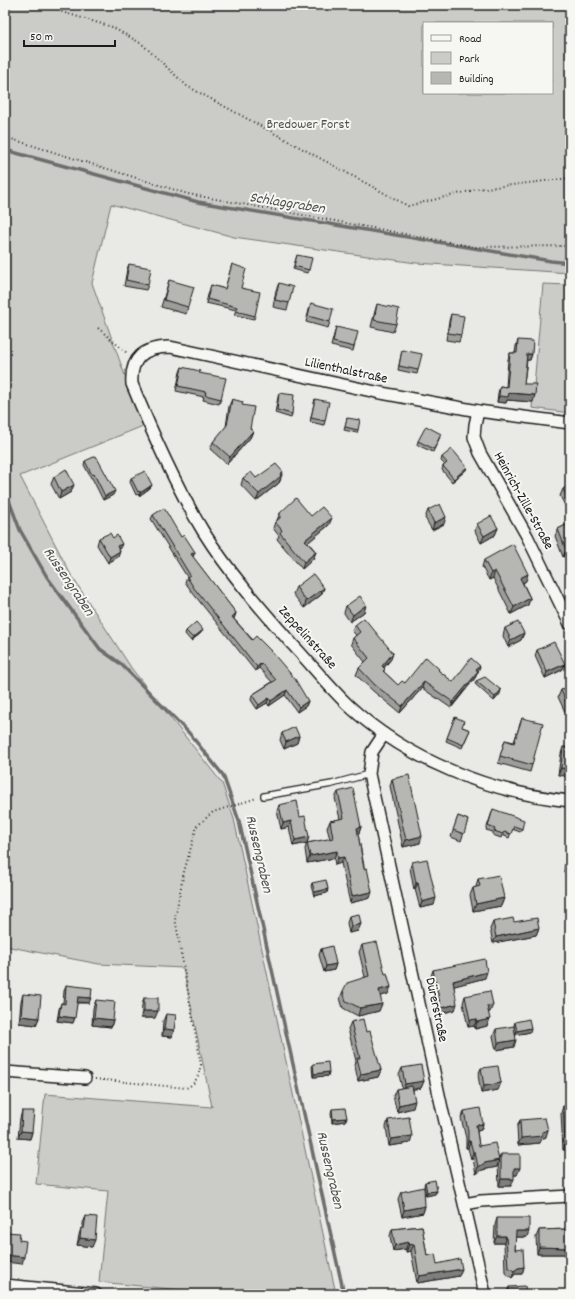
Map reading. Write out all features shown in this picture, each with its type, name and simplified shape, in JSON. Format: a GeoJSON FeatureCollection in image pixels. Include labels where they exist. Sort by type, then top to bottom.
{"type":"FeatureCollection","features":[{"type":"Feature","properties":{"kind":"street","name":"Lilienthalstraße"},"geometry":{"type":"LineString","coordinates":[[131,374],[136,362],[146,350],[156,347],[170,347],[368,391],[478,411],[570,423]]}},
{"type":"Feature","properties":{"kind":"street","name":"Zeppelinstraße"},"geometry":{"type":"LineString","coordinates":[[131,374],[132,384],[165,460],[204,532],[259,606],[315,670],[349,705],[384,734],[425,758],[482,782],[522,794],[570,801]]}},
{"type":"Feature","properties":{"kind":"street","name":"Heinrich-Zille-Straße"},"geometry":{"type":"LineString","coordinates":[[478,411],[474,425],[474,437],[480,453],[527,536],[570,624]]}},
{"type":"Feature","properties":{"kind":"street","name":"Dürerstraße"},"geometry":{"type":"LineString","coordinates":[[384,734],[372,752],[369,774],[443,1113],[485,1294]]}},
{"type":"Feature","properties":{"kind":"street"},"geometry":{"type":"LineString","coordinates":[[5,1072],[85,1078]]}},
{"type":"Feature","properties":{"kind":"street"},"geometry":{"type":"LineString","coordinates":[[465,1204],[481,1201],[570,1196]]}},
{"type":"Feature","properties":{"kind":"street"},"geometry":{"type":"LineString","coordinates":[[5,1285],[96,1294]]}},
{"type":"Feature","properties":{"kind":"lane"},"geometry":{"type":"LineString","coordinates":[[264,796],[332,784],[369,774]]}},
{"type":"Feature","properties":{"kind":"path"},"geometry":{"type":"LineString","coordinates":[[57,5],[62,12],[112,27],[142,44],[187,86],[408,206],[478,189],[570,178]]}},
{"type":"Feature","properties":{"kind":"path"},"geometry":{"type":"LineString","coordinates":[[5,138],[188,194],[476,247],[570,246]]}},
{"type":"Feature","properties":{"kind":"path"},"geometry":{"type":"LineString","coordinates":[[98,328],[136,362]]}},
{"type":"Feature","properties":{"kind":"path"},"geometry":{"type":"LineString","coordinates":[[85,1078],[186,1088],[194,1085],[198,1078],[201,1064],[175,918],[184,872],[197,826],[213,812],[264,796]]}},
{"type":"Feature","properties":{"kind":"green space","name":"Bredower Forst"},"geometry":{"type":"Polygon","coordinates":[[[5,5],[570,5],[570,273],[416,263],[234,237],[111,204],[92,283],[143,426],[20,476],[71,575],[132,669],[222,783],[234,819],[336,1294],[223,1294],[99,1282],[108,1191],[36,1184],[45,1094],[212,1107],[183,968],[99,964],[5,946],[5,5]]]}},
{"type":"Feature","properties":{"kind":"green space"},"geometry":{"type":"Polygon","coordinates":[[[543,284],[570,285],[570,413],[532,408],[543,284]]]}},
{"type":"Feature","properties":{"kind":"building"},"geometry":{"type":"Polygon","coordinates":[[[297,255],[312,258],[309,270],[294,266],[297,255]]]}},
{"type":"Feature","properties":{"kind":"building"},"geometry":{"type":"Polygon","coordinates":[[[129,264],[151,268],[148,285],[126,280],[129,264]]]}},
{"type":"Feature","properties":{"kind":"building"},"geometry":{"type":"Polygon","coordinates":[[[232,264],[246,269],[241,288],[260,292],[255,316],[236,311],[237,307],[207,299],[211,285],[225,289],[232,264]]]}},
{"type":"Feature","properties":{"kind":"building"},"geometry":{"type":"Polygon","coordinates":[[[169,280],[194,287],[188,307],[164,300],[169,280]]]}},
{"type":"Feature","properties":{"kind":"building"},"geometry":{"type":"Polygon","coordinates":[[[279,283],[293,287],[289,303],[275,300],[279,283]]]}},
{"type":"Feature","properties":{"kind":"building"},"geometry":{"type":"Polygon","coordinates":[[[311,303],[333,309],[330,322],[308,316],[311,303]]]}},
{"type":"Feature","properties":{"kind":"building"},"geometry":{"type":"Polygon","coordinates":[[[377,304],[399,309],[396,324],[374,320],[377,304]]]}},
{"type":"Feature","properties":{"kind":"building"},"geometry":{"type":"Polygon","coordinates":[[[451,314],[464,316],[461,335],[448,333],[451,314]]]}},
{"type":"Feature","properties":{"kind":"building"},"geometry":{"type":"Polygon","coordinates":[[[336,327],[358,332],[354,347],[333,342],[336,327]]]}},
{"type":"Feature","properties":{"kind":"building"},"geometry":{"type":"Polygon","coordinates":[[[518,340],[533,341],[532,354],[527,354],[524,384],[536,384],[535,395],[509,393],[508,397],[499,396],[500,386],[507,387],[510,353],[517,353],[518,340]]]}},
{"type":"Feature","properties":{"kind":"building"},"geometry":{"type":"Polygon","coordinates":[[[402,350],[422,354],[418,370],[399,366],[402,350]]]}},
{"type":"Feature","properties":{"kind":"building"},"geometry":{"type":"Polygon","coordinates":[[[182,367],[200,371],[199,373],[226,378],[221,399],[205,395],[206,392],[178,386],[182,367]]]}},
{"type":"Feature","properties":{"kind":"building"},"geometry":{"type":"Polygon","coordinates":[[[279,393],[294,395],[292,414],[277,410],[279,393]]]}},
{"type":"Feature","properties":{"kind":"building"},"geometry":{"type":"Polygon","coordinates":[[[232,399],[243,402],[242,405],[254,407],[250,429],[253,431],[230,457],[213,442],[227,425],[232,399]]]}},
{"type":"Feature","properties":{"kind":"building"},"geometry":{"type":"Polygon","coordinates":[[[315,399],[329,402],[325,421],[311,418],[315,399]]]}},
{"type":"Feature","properties":{"kind":"building"},"geometry":{"type":"Polygon","coordinates":[[[347,418],[360,420],[358,430],[345,427],[347,418]]]}},
{"type":"Feature","properties":{"kind":"building"},"geometry":{"type":"Polygon","coordinates":[[[426,426],[441,434],[434,449],[418,441],[426,426]]]}},
{"type":"Feature","properties":{"kind":"building"},"geometry":{"type":"Polygon","coordinates":[[[452,449],[467,467],[454,479],[443,466],[447,463],[442,457],[452,449]]]}},
{"type":"Feature","properties":{"kind":"building"},"geometry":{"type":"Polygon","coordinates":[[[96,456],[115,491],[105,496],[94,474],[92,475],[85,461],[96,456]]]}},
{"type":"Feature","properties":{"kind":"building"},"geometry":{"type":"Polygon","coordinates":[[[276,464],[283,472],[280,474],[281,476],[259,494],[243,478],[251,472],[256,478],[276,464]]]}},
{"type":"Feature","properties":{"kind":"building"},"geometry":{"type":"Polygon","coordinates":[[[66,469],[74,485],[61,492],[54,477],[66,469]]]}},
{"type":"Feature","properties":{"kind":"building"},"geometry":{"type":"Polygon","coordinates":[[[145,471],[152,485],[140,493],[140,491],[138,492],[131,478],[145,471]]]}},
{"type":"Feature","properties":{"kind":"building"},"geometry":{"type":"Polygon","coordinates":[[[570,485],[570,503],[563,489],[570,485]]]}},
{"type":"Feature","properties":{"kind":"building"},"geometry":{"type":"Polygon","coordinates":[[[296,498],[311,516],[322,507],[332,518],[305,540],[316,552],[304,562],[280,533],[282,530],[275,522],[280,518],[280,513],[296,498]]]}},
{"type":"Feature","properties":{"kind":"building"},"geometry":{"type":"Polygon","coordinates":[[[440,504],[446,517],[434,523],[428,510],[440,504]]]}},
{"type":"Feature","properties":{"kind":"building"},"geometry":{"type":"Polygon","coordinates":[[[164,508],[181,537],[184,535],[195,552],[191,554],[236,613],[232,617],[252,640],[256,636],[271,651],[295,679],[308,701],[299,707],[287,690],[271,701],[269,698],[259,705],[252,695],[276,680],[261,663],[257,667],[194,588],[187,577],[190,575],[153,515],[164,508]]]}},
{"type":"Feature","properties":{"kind":"building"},"geometry":{"type":"Polygon","coordinates":[[[491,516],[498,528],[484,536],[477,524],[491,516]]]}},
{"type":"Feature","properties":{"kind":"building"},"geometry":{"type":"Polygon","coordinates":[[[570,523],[570,548],[566,550],[558,529],[570,523]]]}},
{"type":"Feature","properties":{"kind":"building"},"geometry":{"type":"Polygon","coordinates":[[[110,533],[113,538],[117,535],[122,544],[117,546],[120,551],[110,557],[99,538],[110,533]]]}},
{"type":"Feature","properties":{"kind":"building"},"geometry":{"type":"Polygon","coordinates":[[[513,544],[528,574],[520,578],[530,598],[514,607],[495,571],[491,573],[484,560],[513,544]]]}},
{"type":"Feature","properties":{"kind":"building"},"geometry":{"type":"Polygon","coordinates":[[[313,574],[324,588],[306,601],[296,587],[313,574]]]}},
{"type":"Feature","properties":{"kind":"building"},"geometry":{"type":"Polygon","coordinates":[[[360,596],[366,605],[353,615],[346,606],[360,596]]]}},
{"type":"Feature","properties":{"kind":"building"},"geometry":{"type":"Polygon","coordinates":[[[364,618],[393,653],[382,666],[385,669],[383,671],[398,685],[402,681],[405,683],[426,657],[439,669],[438,670],[453,682],[471,658],[480,666],[476,669],[478,672],[453,702],[424,682],[402,706],[375,685],[359,668],[369,658],[353,638],[360,632],[355,625],[364,618]]]}},
{"type":"Feature","properties":{"kind":"building"},"geometry":{"type":"Polygon","coordinates":[[[196,622],[203,630],[193,638],[186,631],[196,622]]]}},
{"type":"Feature","properties":{"kind":"building"},"geometry":{"type":"Polygon","coordinates":[[[518,622],[524,633],[511,640],[505,628],[518,622]]]}},
{"type":"Feature","properties":{"kind":"building"},"geometry":{"type":"Polygon","coordinates":[[[554,642],[565,664],[547,672],[537,650],[554,642]]]}},
{"type":"Feature","properties":{"kind":"building"},"geometry":{"type":"Polygon","coordinates":[[[485,677],[501,690],[495,697],[476,681],[485,677]]]}},
{"type":"Feature","properties":{"kind":"building"},"geometry":{"type":"Polygon","coordinates":[[[570,686],[570,706],[568,707],[561,690],[570,686]]]}},
{"type":"Feature","properties":{"kind":"building"},"geometry":{"type":"Polygon","coordinates":[[[455,717],[464,721],[462,727],[470,730],[463,745],[447,738],[455,717]]]}},
{"type":"Feature","properties":{"kind":"building"},"geometry":{"type":"Polygon","coordinates":[[[522,718],[543,723],[532,765],[500,756],[505,740],[514,743],[522,718]]]}},
{"type":"Feature","properties":{"kind":"building"},"geometry":{"type":"Polygon","coordinates":[[[295,727],[299,736],[286,742],[282,733],[295,727]]]}},
{"type":"Feature","properties":{"kind":"building"},"geometry":{"type":"Polygon","coordinates":[[[563,747],[570,748],[570,769],[561,768],[563,747]]]}},
{"type":"Feature","properties":{"kind":"building"},"geometry":{"type":"Polygon","coordinates":[[[409,775],[422,836],[406,840],[392,779],[409,775]]]}},
{"type":"Feature","properties":{"kind":"building"},"geometry":{"type":"Polygon","coordinates":[[[353,788],[361,827],[357,828],[364,869],[367,868],[372,892],[352,896],[344,857],[338,858],[337,851],[310,856],[307,843],[333,838],[330,821],[344,818],[338,792],[353,788]]]}},
{"type":"Feature","properties":{"kind":"building"},"geometry":{"type":"Polygon","coordinates":[[[297,801],[300,817],[305,816],[309,837],[295,840],[291,821],[283,823],[279,805],[297,801]]]}},
{"type":"Feature","properties":{"kind":"building"},"geometry":{"type":"Polygon","coordinates":[[[493,809],[524,820],[522,829],[514,826],[511,834],[504,832],[503,834],[494,831],[495,829],[488,826],[493,809]]]}},
{"type":"Feature","properties":{"kind":"building"},"geometry":{"type":"Polygon","coordinates":[[[458,816],[468,820],[464,834],[453,830],[458,816]]]}},
{"type":"Feature","properties":{"kind":"building"},"geometry":{"type":"Polygon","coordinates":[[[568,854],[570,854],[570,865],[567,865],[568,854]]]}},
{"type":"Feature","properties":{"kind":"building"},"geometry":{"type":"Polygon","coordinates":[[[427,859],[436,898],[422,902],[418,883],[416,883],[412,862],[427,859]]]}},
{"type":"Feature","properties":{"kind":"building"},"geometry":{"type":"Polygon","coordinates":[[[499,875],[504,898],[476,904],[473,888],[480,886],[478,879],[499,875]]]}},
{"type":"Feature","properties":{"kind":"building"},"geometry":{"type":"Polygon","coordinates":[[[326,880],[328,889],[315,892],[312,883],[326,880]]]}},
{"type":"Feature","properties":{"kind":"building"},"geometry":{"type":"Polygon","coordinates":[[[359,914],[361,924],[351,926],[349,916],[359,914]]]}},
{"type":"Feature","properties":{"kind":"building"},"geometry":{"type":"Polygon","coordinates":[[[513,918],[514,922],[537,918],[539,928],[496,937],[493,922],[513,918]]]}},
{"type":"Feature","properties":{"kind":"building"},"geometry":{"type":"Polygon","coordinates":[[[377,942],[385,974],[387,973],[391,987],[379,990],[382,1004],[360,1008],[346,1001],[343,991],[347,983],[369,976],[362,945],[377,942]]]}},
{"type":"Feature","properties":{"kind":"building"},"geometry":{"type":"Polygon","coordinates":[[[332,946],[336,964],[326,966],[321,949],[332,946]]]}},
{"type":"Feature","properties":{"kind":"building"},"geometry":{"type":"Polygon","coordinates":[[[485,959],[487,972],[453,981],[457,1004],[441,1008],[433,970],[485,959]]]}},
{"type":"Feature","properties":{"kind":"building"},"geometry":{"type":"Polygon","coordinates":[[[66,985],[92,988],[91,998],[78,997],[75,1018],[59,1016],[61,1003],[65,1004],[66,985]]]}},
{"type":"Feature","properties":{"kind":"building"},"geometry":{"type":"Polygon","coordinates":[[[490,991],[493,1005],[487,1006],[490,1019],[477,1022],[477,1019],[470,1020],[465,996],[490,991]]]}},
{"type":"Feature","properties":{"kind":"building"},"geometry":{"type":"Polygon","coordinates":[[[23,994],[41,996],[39,1018],[21,1016],[23,994]]]}},
{"type":"Feature","properties":{"kind":"building"},"geometry":{"type":"Polygon","coordinates":[[[144,998],[158,998],[158,1011],[144,1011],[144,998]]]}},
{"type":"Feature","properties":{"kind":"building"},"geometry":{"type":"Polygon","coordinates":[[[96,1000],[115,1002],[113,1020],[94,1018],[96,1000]]]}},
{"type":"Feature","properties":{"kind":"building"},"geometry":{"type":"Polygon","coordinates":[[[166,1014],[176,1015],[174,1030],[164,1029],[166,1014]]]}},
{"type":"Feature","properties":{"kind":"building"},"geometry":{"type":"Polygon","coordinates":[[[363,1019],[366,1032],[370,1031],[381,1070],[361,1074],[357,1058],[360,1058],[351,1022],[363,1019]]]}},
{"type":"Feature","properties":{"kind":"building"},"geometry":{"type":"Polygon","coordinates":[[[529,1019],[531,1028],[517,1031],[515,1022],[529,1019]]]}},
{"type":"Feature","properties":{"kind":"building"},"geometry":{"type":"Polygon","coordinates":[[[514,1026],[516,1040],[498,1043],[496,1029],[514,1026]]]}},
{"type":"Feature","properties":{"kind":"building"},"geometry":{"type":"Polygon","coordinates":[[[328,1062],[329,1072],[314,1074],[313,1064],[328,1062]]]}},
{"type":"Feature","properties":{"kind":"building"},"geometry":{"type":"Polygon","coordinates":[[[421,1065],[424,1081],[405,1084],[402,1068],[421,1065]]]}},
{"type":"Feature","properties":{"kind":"building"},"geometry":{"type":"Polygon","coordinates":[[[498,1066],[501,1083],[484,1086],[481,1068],[498,1066]]]}},
{"type":"Feature","properties":{"kind":"building"},"geometry":{"type":"Polygon","coordinates":[[[412,1086],[415,1101],[399,1105],[396,1089],[412,1086]]]}},
{"type":"Feature","properties":{"kind":"building"},"geometry":{"type":"Polygon","coordinates":[[[563,1106],[570,1106],[570,1142],[565,1142],[563,1106]]]}},
{"type":"Feature","properties":{"kind":"building"},"geometry":{"type":"Polygon","coordinates":[[[345,1108],[347,1118],[333,1119],[332,1109],[345,1108]]]}},
{"type":"Feature","properties":{"kind":"building"},"geometry":{"type":"Polygon","coordinates":[[[480,1108],[483,1124],[476,1125],[479,1146],[495,1143],[499,1160],[485,1163],[478,1167],[475,1152],[473,1152],[470,1141],[468,1141],[468,1131],[464,1111],[480,1108]]]}},
{"type":"Feature","properties":{"kind":"building"},"geometry":{"type":"Polygon","coordinates":[[[22,1111],[34,1111],[32,1132],[21,1131],[22,1111]]]}},
{"type":"Feature","properties":{"kind":"building"},"geometry":{"type":"Polygon","coordinates":[[[409,1117],[412,1136],[391,1139],[388,1120],[409,1117]]]}},
{"type":"Feature","properties":{"kind":"building"},"geometry":{"type":"Polygon","coordinates":[[[545,1118],[548,1130],[542,1132],[542,1136],[521,1138],[520,1120],[545,1118]]]}},
{"type":"Feature","properties":{"kind":"building"},"geometry":{"type":"Polygon","coordinates":[[[501,1154],[520,1154],[520,1168],[514,1168],[514,1179],[501,1179],[501,1154]]]}},
{"type":"Feature","properties":{"kind":"building"},"geometry":{"type":"Polygon","coordinates":[[[435,1180],[437,1191],[427,1192],[425,1182],[435,1180]]]}},
{"type":"Feature","properties":{"kind":"building"},"geometry":{"type":"Polygon","coordinates":[[[424,1187],[425,1206],[404,1210],[401,1192],[424,1187]]]}},
{"type":"Feature","properties":{"kind":"building"},"geometry":{"type":"Polygon","coordinates":[[[86,1216],[97,1217],[95,1240],[80,1238],[81,1228],[84,1228],[86,1216]]]}},
{"type":"Feature","properties":{"kind":"building"},"geometry":{"type":"Polygon","coordinates":[[[497,1218],[529,1218],[529,1231],[516,1231],[515,1250],[523,1249],[524,1267],[518,1268],[514,1271],[508,1267],[506,1236],[497,1236],[497,1218]]]}},
{"type":"Feature","properties":{"kind":"building"},"geometry":{"type":"Polygon","coordinates":[[[422,1226],[427,1256],[435,1254],[437,1264],[460,1259],[462,1269],[419,1276],[414,1244],[409,1245],[408,1242],[395,1245],[392,1229],[422,1226]]]}},
{"type":"Feature","properties":{"kind":"building"},"geometry":{"type":"Polygon","coordinates":[[[570,1229],[570,1248],[539,1247],[539,1230],[570,1229]]]}},
{"type":"Feature","properties":{"kind":"building"},"geometry":{"type":"Polygon","coordinates":[[[5,1232],[20,1233],[19,1240],[26,1241],[24,1257],[5,1255],[5,1232]]]}},
{"type":"Feature","properties":{"kind":"building"},"geometry":{"type":"Polygon","coordinates":[[[525,1286],[526,1294],[509,1294],[509,1287],[525,1286]]]}},
{"type":"Feature","properties":{"kind":"building"},"geometry":{"type":"Polygon","coordinates":[[[445,1292],[445,1294],[433,1294],[433,1293],[445,1292]]]}},
{"type":"Feature","properties":{"kind":"waterway","name":"Schlaggraben"},"geometry":{"type":"LineString","coordinates":[[5,150],[198,202],[570,263]]}},
{"type":"Feature","properties":{"kind":"waterway","name":"Russengraben"},"geometry":{"type":"LineString","coordinates":[[5,490],[20,530],[47,577],[100,649],[121,664],[189,733],[223,775],[239,821],[344,1294]]}}]}
